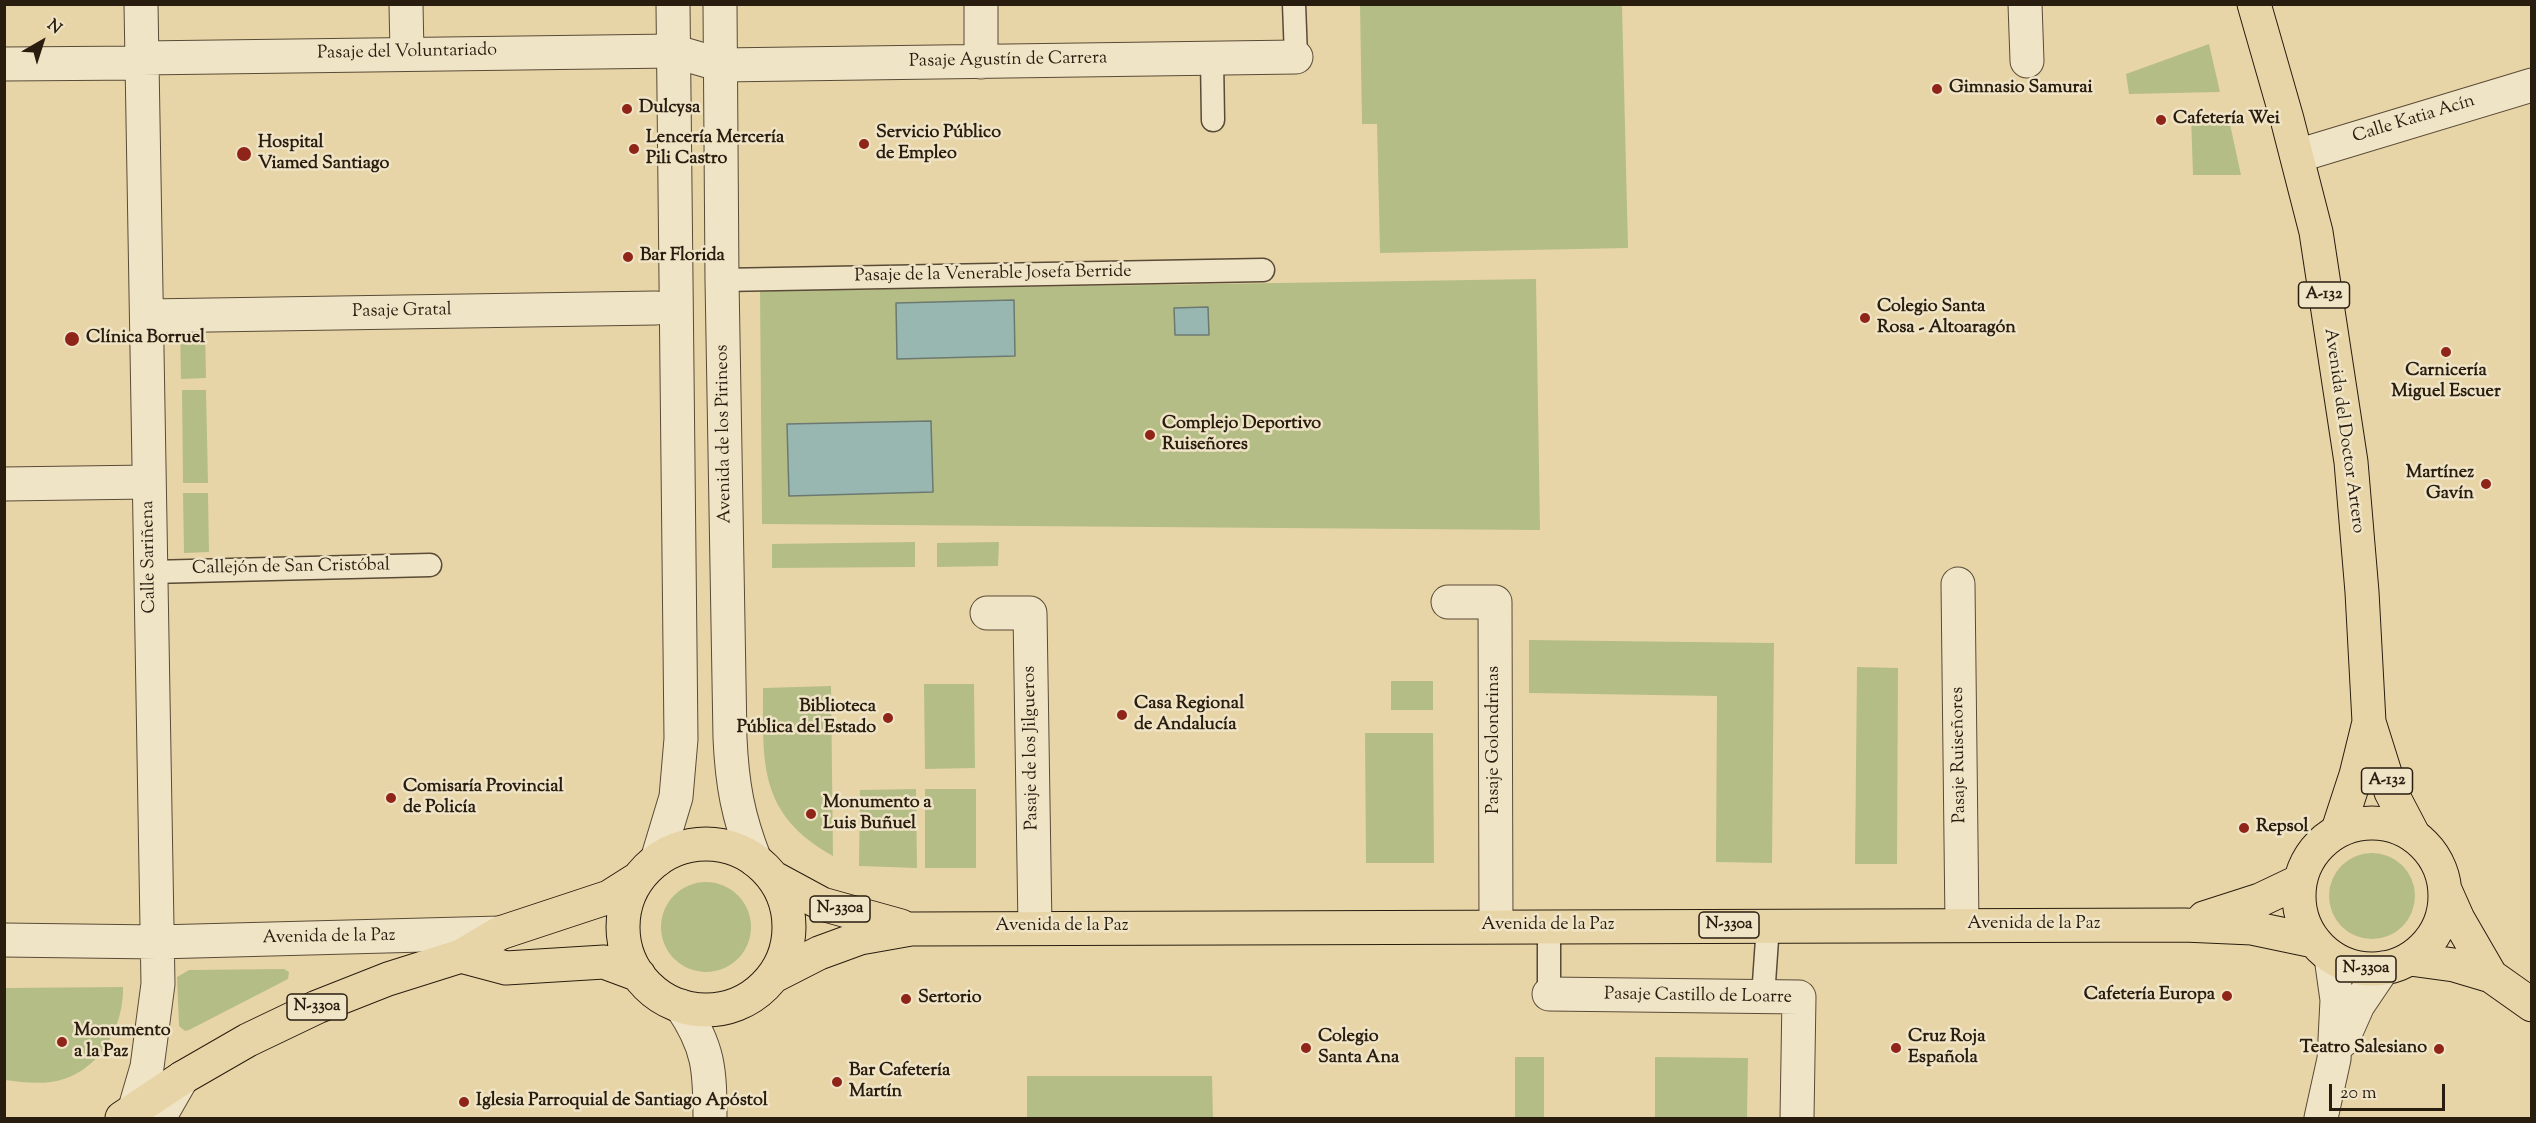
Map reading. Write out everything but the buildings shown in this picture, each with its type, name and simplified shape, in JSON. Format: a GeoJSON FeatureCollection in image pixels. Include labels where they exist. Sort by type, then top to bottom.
{"type":"FeatureCollection","features":[{"type":"Feature","properties":{"kind":"main road","name":"Avenida del Doctor Artero"},"geometry":{"type":"LineString","coordinates":[[2254,4],[2316,232],[2350,462],[2362,592],[2369,722],[2391,792],[2414,836]]}},
{"type":"Feature","properties":{"kind":"main road","name":"Avenida del Doctor Artero"},"geometry":{"type":"LineString","coordinates":[[2338,831],[2356,775],[2369,722]]}},
{"type":"Feature","properties":{"kind":"main road","name":"N-330a"},"geometry":{"type":"LineString","coordinates":[[2491,976],[2457,919],[2445,892],[2441,872],[2432,854],[2414,836],[2400,828],[2363,822],[2338,831],[2317,846],[2307,860],[2300,881],[2299,911],[2305,927],[2322,949],[2356,968],[2396,964],[2454,965],[2491,976],[2532,1005]]}},
{"type":"Feature","properties":{"kind":"main road","name":"N-330a"},"geometry":{"type":"LineString","coordinates":[[706,844],[732,848],[764,869],[785,902],[789,927],[786,953],[774,976],[755,995],[732,1007],[706,1010],[681,1006],[651,989],[639,975],[627,952],[623,927],[627,901],[648,869],[680,848],[706,844]]}},
{"type":"Feature","properties":{"kind":"main road","name":"Avenida de la Paz"},"geometry":{"type":"LineString","coordinates":[[139,1115],[182,1078],[248,1041],[317,1007],[388,979],[461,956],[500,933],[609,897],[648,869]]}},
{"type":"Feature","properties":{"kind":"main road","name":"Avenida de la Paz"},"geometry":{"type":"LineString","coordinates":[[764,869],[822,904],[911,928]]}},
{"type":"Feature","properties":{"kind":"main road","name":"Avenida de la Paz"},"geometry":{"type":"LineString","coordinates":[[2184,925],[2260,900],[2300,881]]}},
{"type":"Feature","properties":{"kind":"main road","name":"N-330a"},"geometry":{"type":"LineString","coordinates":[[2396,964],[2429,943],[2444,912],[2445,892]]}},
{"type":"Feature","properties":{"kind":"main road","name":"Avenida de la Paz"},"geometry":{"type":"LineString","coordinates":[[774,976],[819,953],[860,938],[911,928],[2184,925],[2252,928],[2322,949]]}},
{"type":"Feature","properties":{"kind":"main road","name":"N-330a"},"geometry":{"type":"LineString","coordinates":[[461,956],[506,968],[604,962],[639,975]]}},
{"type":"Feature","properties":{"kind":"street","name":"Calle Sariñena"},"geometry":{"type":"LineString","coordinates":[[139,1115],[154,1026],[158,984],[141,4]]}},
{"type":"Feature","properties":{"kind":"street"},"geometry":{"type":"LineString","coordinates":[[406,4],[407,53]]}},
{"type":"Feature","properties":{"kind":"street"},"geometry":{"type":"LineString","coordinates":[[648,869],[676,797],[681,739],[673,4]]}},
{"type":"Feature","properties":{"kind":"street","name":"Avenida de los Pirineos"},"geometry":{"type":"LineString","coordinates":[[720,4],[722,280],[732,774],[741,826],[764,869]]}},
{"type":"Feature","properties":{"kind":"street"},"geometry":{"type":"LineString","coordinates":[[981,4],[981,62]]}},
{"type":"Feature","properties":{"kind":"street"},"geometry":{"type":"LineString","coordinates":[[2025,4],[2027,61]]}},
{"type":"Feature","properties":{"kind":"street","name":"Pasaje del Voluntariado"},"geometry":{"type":"LineString","coordinates":[[4,64],[407,53],[673,51],[721,65]]}},
{"type":"Feature","properties":{"kind":"street","name":"Pasaje Agustín de Carrera"},"geometry":{"type":"LineString","coordinates":[[721,65],[1296,57]]}},
{"type":"Feature","properties":{"kind":"street","name":"Calle Katia Acín"},"geometry":{"type":"LineString","coordinates":[[2297,156],[2532,85]]}},
{"type":"Feature","properties":{"kind":"street","name":"Pasaje Gratal"},"geometry":{"type":"LineString","coordinates":[[147,316],[656,308]]}},
{"type":"Feature","properties":{"kind":"street"},"geometry":{"type":"LineString","coordinates":[[4,484],[149,482]]}},
{"type":"Feature","properties":{"kind":"street","name":"Pasaje Ruiseñores"},"geometry":{"type":"LineString","coordinates":[[1958,584],[1962,925]]}},
{"type":"Feature","properties":{"kind":"street","name":"Pasaje Golondrinas"},"geometry":{"type":"LineString","coordinates":[[1448,602],[1495,602],[1496,926]]}},
{"type":"Feature","properties":{"kind":"street","name":"Pasaje de los Jilgueros"},"geometry":{"type":"LineString","coordinates":[[987,613],[1030,613],[1035,927]]}},
{"type":"Feature","properties":{"kind":"street","name":"Avenida de la Paz"},"geometry":{"type":"LineString","coordinates":[[4,940],[158,942],[500,933]]}},
{"type":"Feature","properties":{"kind":"street"},"geometry":{"type":"LineString","coordinates":[[2321,1119],[2334,1059],[2337,1000],[2322,949]]}},
{"type":"Feature","properties":{"kind":"street"},"geometry":{"type":"LineString","coordinates":[[2334,1059],[2358,1005],[2396,964]]}},
{"type":"Feature","properties":{"kind":"street","name":"Pasaje Castillo de Loarre"},"geometry":{"type":"LineString","coordinates":[[1549,994],[1799,997],[1797,1119]]}},
{"type":"Feature","properties":{"kind":"street"},"geometry":{"type":"LineString","coordinates":[[681,1006],[696,1028],[706,1053],[710,1078],[710,1119]]}},
{"type":"Feature","properties":{"kind":"lane"},"geometry":{"type":"LineString","coordinates":[[1294,4],[1296,57]]}},
{"type":"Feature","properties":{"kind":"lane"},"geometry":{"type":"LineString","coordinates":[[1212,58],[1213,120]]}},
{"type":"Feature","properties":{"kind":"lane","name":"Pasaje de la Venerable Josefa Berride"},"geometry":{"type":"LineString","coordinates":[[722,280],[1263,270]]}},
{"type":"Feature","properties":{"kind":"lane","name":"Callejón de San Cristóbal"},"geometry":{"type":"LineString","coordinates":[[151,572],[430,565]]}},
{"type":"Feature","properties":{"kind":"lane"},"geometry":{"type":"LineString","coordinates":[[1549,925],[1549,994]]}},
{"type":"Feature","properties":{"kind":"lane"},"geometry":{"type":"LineString","coordinates":[[1763,997],[1768,925]]}},
{"type":"Feature","properties":{"kind":"green space"},"geometry":{"type":"Polygon","coordinates":[[[1360,5],[1622,5],[1628,248],[1380,253],[1377,124],[1362,124],[1360,5]]]}},
{"type":"Feature","properties":{"kind":"green space"},"geometry":{"type":"Polygon","coordinates":[[[2209,44],[2220,92],[2129,94],[2126,74],[2209,44]]]}},
{"type":"Feature","properties":{"kind":"green space"},"geometry":{"type":"Polygon","coordinates":[[[2228,115],[2241,175],[2193,175],[2191,116],[2228,115]]]}},
{"type":"Feature","properties":{"kind":"green space","name":"Complejo Deportivo Ruiseñores"},"geometry":{"type":"Polygon","coordinates":[[[1536,279],[1540,530],[762,524],[760,291],[1536,279]]]}},
{"type":"Feature","properties":{"kind":"green space"},"geometry":{"type":"Polygon","coordinates":[[[205,327],[206,378],[181,379],[180,328],[205,327]]]}},
{"type":"Feature","properties":{"kind":"green space"},"geometry":{"type":"Polygon","coordinates":[[[182,390],[206,390],[208,483],[183,483],[182,390]]]}},
{"type":"Feature","properties":{"kind":"green space"},"geometry":{"type":"Polygon","coordinates":[[[183,493],[208,493],[209,552],[184,553],[183,493]]]}},
{"type":"Feature","properties":{"kind":"green space"},"geometry":{"type":"Polygon","coordinates":[[[915,542],[915,567],[772,568],[772,544],[915,542]]]}},
{"type":"Feature","properties":{"kind":"green space"},"geometry":{"type":"Polygon","coordinates":[[[999,542],[998,566],[937,567],[937,543],[999,542]]]}},
{"type":"Feature","properties":{"kind":"green space"},"geometry":{"type":"Polygon","coordinates":[[[1529,640],[1774,643],[1772,863],[1716,862],[1717,696],[1529,693],[1529,640]]]}},
{"type":"Feature","properties":{"kind":"green space"},"geometry":{"type":"Polygon","coordinates":[[[1857,667],[1898,668],[1897,864],[1855,864],[1857,667]]]}},
{"type":"Feature","properties":{"kind":"green space"},"geometry":{"type":"Polygon","coordinates":[[[1391,681],[1433,681],[1433,710],[1391,710],[1391,681]]]}},
{"type":"Feature","properties":{"kind":"green space"},"geometry":{"type":"Polygon","coordinates":[[[924,684],[974,684],[975,768],[925,769],[924,684]]]}},
{"type":"Feature","properties":{"kind":"green space"},"geometry":{"type":"Polygon","coordinates":[[[831,686],[833,856],[808,840],[790,823],[778,804],[770,785],[763,740],[763,688],[831,686]]]}},
{"type":"Feature","properties":{"kind":"green space"},"geometry":{"type":"Polygon","coordinates":[[[1365,733],[1433,733],[1434,863],[1366,863],[1365,733]]]}},
{"type":"Feature","properties":{"kind":"green space"},"geometry":{"type":"Polygon","coordinates":[[[916,789],[917,868],[859,866],[860,790],[916,789]]]}},
{"type":"Feature","properties":{"kind":"green space"},"geometry":{"type":"Polygon","coordinates":[[[925,789],[976,789],[976,868],[925,868],[925,789]]]}},
{"type":"Feature","properties":{"kind":"green space"},"geometry":{"type":"Polygon","coordinates":[[[2372,853],[2389,856],[2403,865],[2412,879],[2415,896],[2412,913],[2403,927],[2389,936],[2372,939],[2355,936],[2341,927],[2332,913],[2329,896],[2332,879],[2341,865],[2355,856],[2372,853]]]}},
{"type":"Feature","properties":{"kind":"green space"},"geometry":{"type":"Polygon","coordinates":[[[706,882],[723,886],[738,895],[747,910],[751,927],[747,944],[738,959],[723,968],[706,972],[689,968],[674,959],[665,944],[661,927],[665,910],[674,895],[689,886],[706,882]]]}},
{"type":"Feature","properties":{"kind":"green space"},"geometry":{"type":"Polygon","coordinates":[[[284,969],[289,972],[288,979],[189,1030],[185,1031],[179,1026],[177,977],[189,970],[284,969]]]}},
{"type":"Feature","properties":{"kind":"green space"},"geometry":{"type":"Polygon","coordinates":[[[123,987],[122,1003],[113,1034],[94,1061],[67,1078],[51,1082],[5,1080],[5,988],[123,987]]]}},
{"type":"Feature","properties":{"kind":"green space"},"geometry":{"type":"Polygon","coordinates":[[[1515,1057],[1544,1057],[1544,1118],[1515,1118],[1515,1057]]]}},
{"type":"Feature","properties":{"kind":"green space"},"geometry":{"type":"Polygon","coordinates":[[[1655,1057],[1748,1058],[1747,1118],[1655,1118],[1655,1057]]]}},
{"type":"Feature","properties":{"kind":"green space"},"geometry":{"type":"Polygon","coordinates":[[[1027,1076],[1212,1076],[1213,1118],[1027,1118],[1027,1076]]]}},
{"type":"Feature","properties":{"kind":"water"},"geometry":{"type":"Polygon","coordinates":[[[1014,300],[1015,356],[897,359],[896,303],[1014,300]]]}},
{"type":"Feature","properties":{"kind":"water"},"geometry":{"type":"Polygon","coordinates":[[[1208,307],[1209,335],[1175,335],[1174,308],[1208,307]]]}},
{"type":"Feature","properties":{"kind":"water"},"geometry":{"type":"Polygon","coordinates":[[[931,421],[933,492],[789,496],[787,424],[931,421]]]}},
{"type":"Feature","properties":{"kind":"place","name":"Gimnasio Samurai"},"geometry":{"type":"Point","coordinates":[1937,89]}},
{"type":"Feature","properties":{"kind":"place","name":"Dulcysa"},"geometry":{"type":"Point","coordinates":[627,109]}},
{"type":"Feature","properties":{"kind":"place","name":"Cafetería Wei"},"geometry":{"type":"Point","coordinates":[2161,120]}},
{"type":"Feature","properties":{"kind":"place","name":"Servicio Público de Empleo"},"geometry":{"type":"Point","coordinates":[864,144]}},
{"type":"Feature","properties":{"kind":"place","name":"Lencería Mercería Pili Castro"},"geometry":{"type":"Point","coordinates":[634,149]}},
{"type":"Feature","properties":{"kind":"place","name":"Hospital Viamed Santiago"},"geometry":{"type":"Point","coordinates":[244,154]}},
{"type":"Feature","properties":{"kind":"place","name":"Bar Florida"},"geometry":{"type":"Point","coordinates":[628,257]}},
{"type":"Feature","properties":{"kind":"place","name":"Colegio Santa Rosa - Altoaragón"},"geometry":{"type":"Point","coordinates":[1865,318]}},
{"type":"Feature","properties":{"kind":"place","name":"Clínica Borruel"},"geometry":{"type":"Point","coordinates":[72,339]}},
{"type":"Feature","properties":{"kind":"place","name":"Carnicería Miguel Escuer"},"geometry":{"type":"Point","coordinates":[2446,352]}},
{"type":"Feature","properties":{"kind":"place","name":"Complejo Deportivo Ruiseñores"},"geometry":{"type":"Point","coordinates":[1150,435]}},
{"type":"Feature","properties":{"kind":"place","name":"Martínez Gavín"},"geometry":{"type":"Point","coordinates":[2486,484]}},
{"type":"Feature","properties":{"kind":"place","name":"Casa Regional de Andalucía"},"geometry":{"type":"Point","coordinates":[1122,715]}},
{"type":"Feature","properties":{"kind":"place","name":"Biblioteca Pública del Estado"},"geometry":{"type":"Point","coordinates":[888,718]}},
{"type":"Feature","properties":{"kind":"place","name":"Comisaría Provincial de Policía"},"geometry":{"type":"Point","coordinates":[391,798]}},
{"type":"Feature","properties":{"kind":"place","name":"Monumento a Luis Buñuel"},"geometry":{"type":"Point","coordinates":[811,814]}},
{"type":"Feature","properties":{"kind":"place","name":"Repsol"},"geometry":{"type":"Point","coordinates":[2244,828]}},
{"type":"Feature","properties":{"kind":"place","name":"Cafetería Europa"},"geometry":{"type":"Point","coordinates":[2227,996]}},
{"type":"Feature","properties":{"kind":"place","name":"Sertorio"},"geometry":{"type":"Point","coordinates":[906,999]}},
{"type":"Feature","properties":{"kind":"place","name":"Monumento a la Paz"},"geometry":{"type":"Point","coordinates":[62,1042]}},
{"type":"Feature","properties":{"kind":"place","name":"Colegio Santa Ana"},"geometry":{"type":"Point","coordinates":[1306,1048]}},
{"type":"Feature","properties":{"kind":"place","name":"Cruz Roja Española"},"geometry":{"type":"Point","coordinates":[1896,1048]}},
{"type":"Feature","properties":{"kind":"place","name":"Teatro Salesiano"},"geometry":{"type":"Point","coordinates":[2439,1049]}},
{"type":"Feature","properties":{"kind":"place","name":"Bar Cafetería Martín"},"geometry":{"type":"Point","coordinates":[837,1082]}},
{"type":"Feature","properties":{"kind":"place","name":"Iglesia Parroquial de Santiago Apóstol"},"geometry":{"type":"Point","coordinates":[464,1102]}}]}
